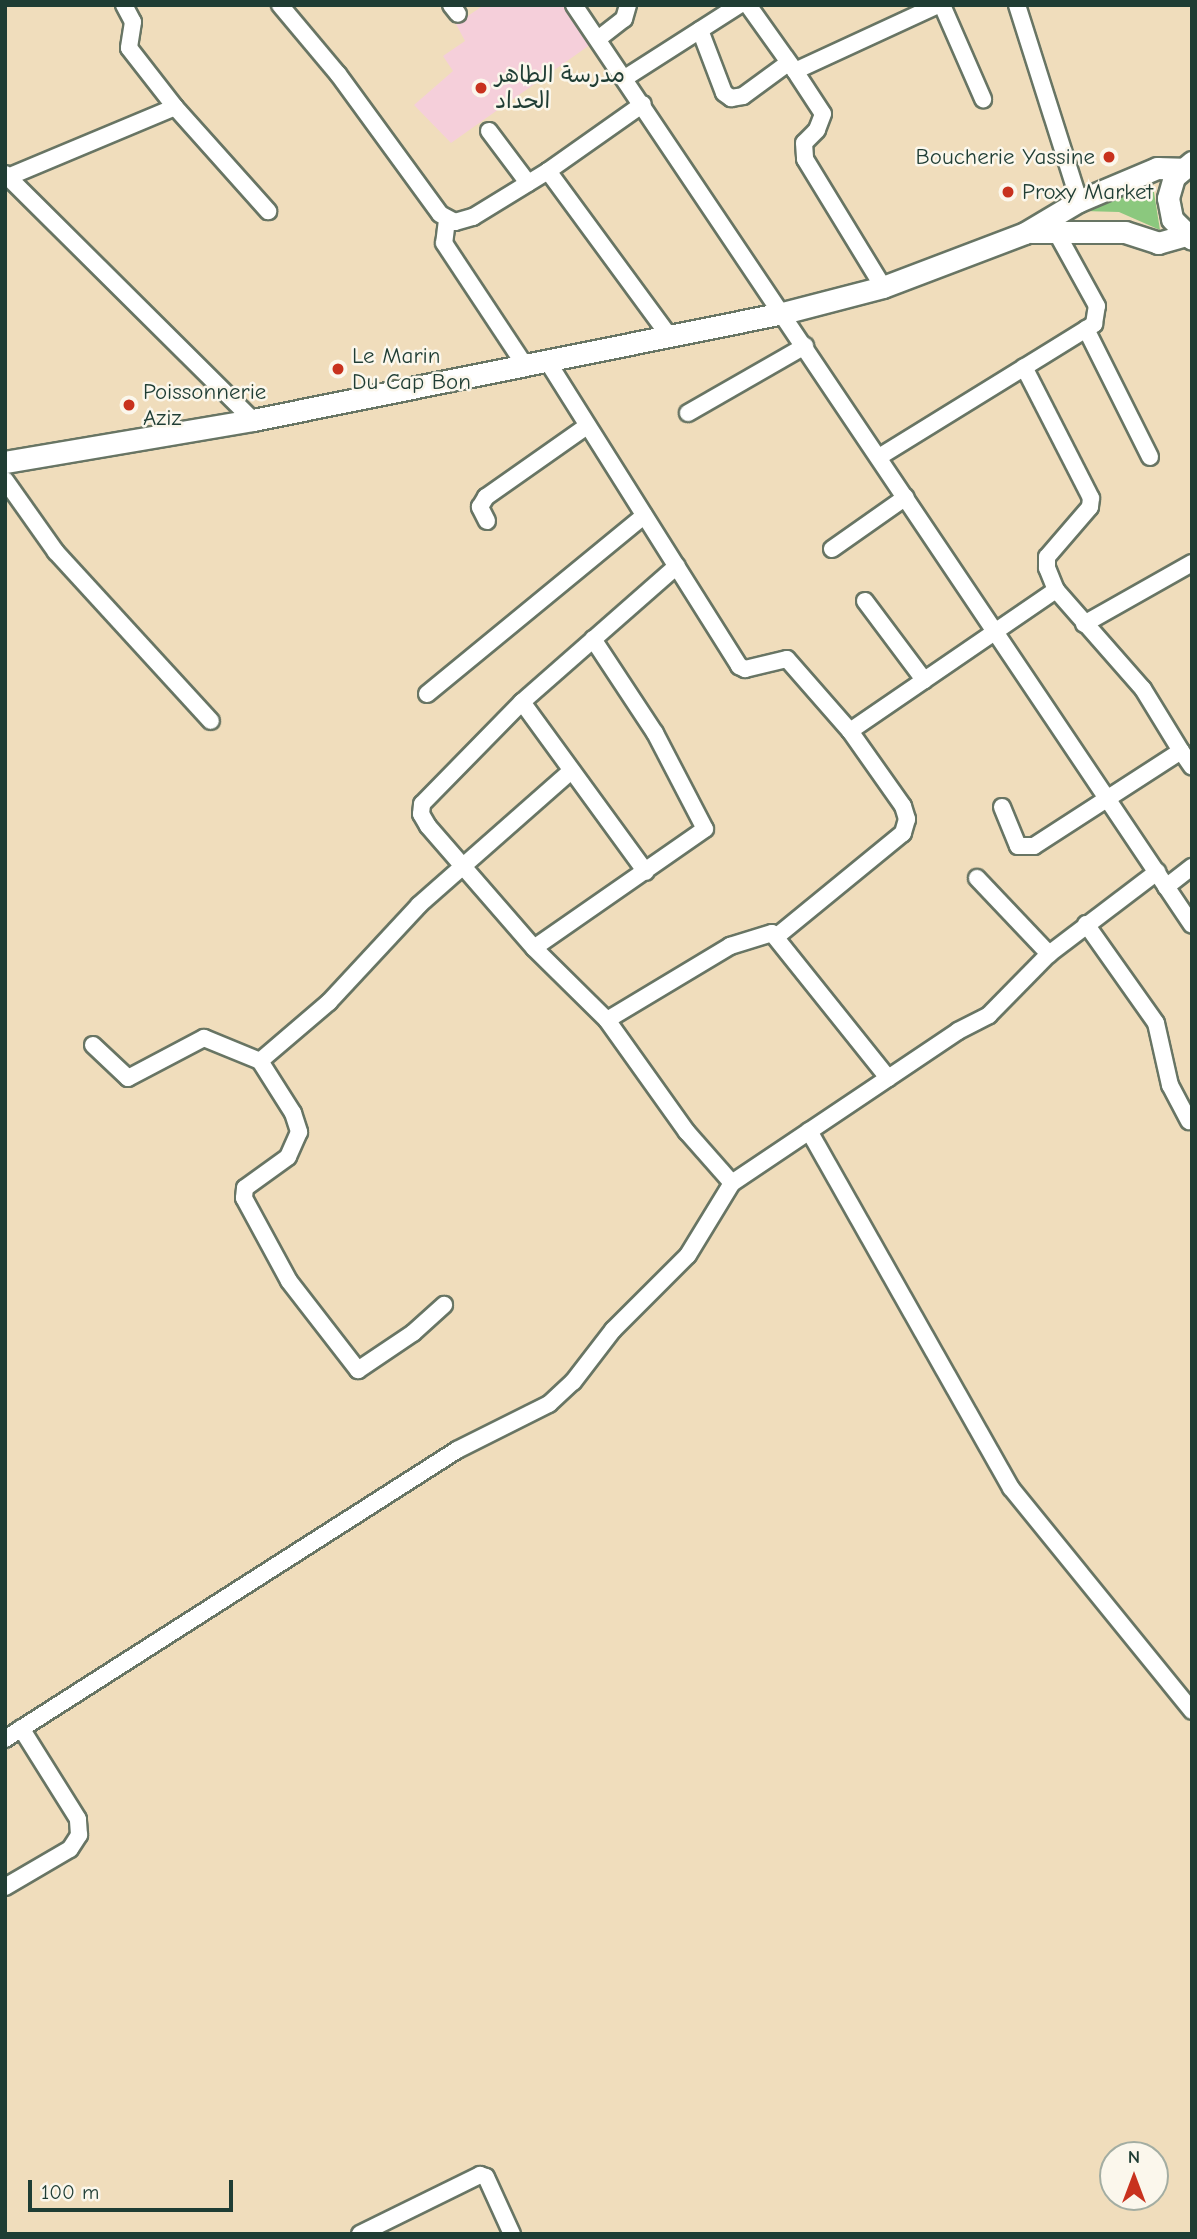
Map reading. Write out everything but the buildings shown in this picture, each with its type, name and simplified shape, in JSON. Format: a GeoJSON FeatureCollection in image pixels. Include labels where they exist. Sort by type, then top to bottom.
{"type":"FeatureCollection","features":[{"type":"Feature","properties":{"kind":"street"},"geometry":{"type":"LineString","coordinates":[[124,5],[133,22],[128,45],[175,107],[268,211]]}},
{"type":"Feature","properties":{"kind":"street"},"geometry":{"type":"LineString","coordinates":[[280,5],[338,74],[447,220],[459,222],[473,217],[548,171],[643,104]]}},
{"type":"Feature","properties":{"kind":"street"},"geometry":{"type":"LineString","coordinates":[[574,5],[997,629],[1103,798],[1192,925]]}},
{"type":"Feature","properties":{"kind":"street"},"geometry":{"type":"LineString","coordinates":[[598,39],[624,19],[628,5]]}},
{"type":"Feature","properties":{"kind":"street"},"geometry":{"type":"LineString","coordinates":[[625,78],[739,5]]}},
{"type":"Feature","properties":{"kind":"street"},"geometry":{"type":"LineString","coordinates":[[748,5],[822,114],[817,130],[804,143],[805,159],[883,287]]}},
{"type":"Feature","properties":{"kind":"street"},"geometry":{"type":"LineString","coordinates":[[700,30],[724,93],[731,98],[743,96],[792,67],[940,5],[983,99]]}},
{"type":"Feature","properties":{"kind":"street"},"geometry":{"type":"LineString","coordinates":[[1017,5],[1079,201]]}},
{"type":"Feature","properties":{"kind":"street"},"geometry":{"type":"LineString","coordinates":[[175,107],[7,176],[253,420]]}},
{"type":"Feature","properties":{"kind":"street"},"geometry":{"type":"LineString","coordinates":[[489,131],[528,183]]}},
{"type":"Feature","properties":{"kind":"street"},"geometry":{"type":"LineString","coordinates":[[5,462],[253,420],[783,313],[883,287],[1025,233],[1079,201],[1157,168],[1188,162]]}},
{"type":"Feature","properties":{"kind":"street"},"geometry":{"type":"LineString","coordinates":[[1188,162],[1168,198],[1172,219],[1190,238]]}},
{"type":"Feature","properties":{"kind":"street"},"geometry":{"type":"LineString","coordinates":[[548,171],[669,335]]}},
{"type":"Feature","properties":{"kind":"street"},"geometry":{"type":"LineString","coordinates":[[447,220],[444,243],[524,364]]}},
{"type":"Feature","properties":{"kind":"street"},"geometry":{"type":"LineString","coordinates":[[1025,233],[1055,230],[1125,232],[1158,243],[1190,238]]}},
{"type":"Feature","properties":{"kind":"street"},"geometry":{"type":"LineString","coordinates":[[879,457],[1086,329],[1099,312],[1055,230]]}},
{"type":"Feature","properties":{"kind":"street"},"geometry":{"type":"LineString","coordinates":[[1086,329],[1150,457]]}},
{"type":"Feature","properties":{"kind":"street"},"geometry":{"type":"LineString","coordinates":[[688,413],[805,345]]}},
{"type":"Feature","properties":{"kind":"street"},"geometry":{"type":"LineString","coordinates":[[546,359],[738,666],[745,669],[787,659],[850,731],[899,797],[905,826],[867,867],[777,936]]}},
{"type":"Feature","properties":{"kind":"street"},"geometry":{"type":"LineString","coordinates":[[1024,367],[1091,498],[1090,506],[1047,557],[1047,568],[1056,590],[1143,689],[1192,767]]}},
{"type":"Feature","properties":{"kind":"street"},"geometry":{"type":"LineString","coordinates":[[487,521],[481,507],[486,497],[587,426]]}},
{"type":"Feature","properties":{"kind":"street"},"geometry":{"type":"LineString","coordinates":[[5,480],[55,552],[211,721]]}},
{"type":"Feature","properties":{"kind":"street"},"geometry":{"type":"LineString","coordinates":[[832,549],[906,497]]}},
{"type":"Feature","properties":{"kind":"street"},"geometry":{"type":"LineString","coordinates":[[427,694],[644,516]]}},
{"type":"Feature","properties":{"kind":"street"},"geometry":{"type":"LineString","coordinates":[[1084,624],[1192,563]]}},
{"type":"Feature","properties":{"kind":"street"},"geometry":{"type":"LineString","coordinates":[[677,566],[522,702],[422,804],[423,819],[534,948],[607,1020],[687,1132],[732,1183]]}},
{"type":"Feature","properties":{"kind":"street"},"geometry":{"type":"LineString","coordinates":[[850,731],[1056,590]]}},
{"type":"Feature","properties":{"kind":"street"},"geometry":{"type":"LineString","coordinates":[[866,601],[924,680]]}},
{"type":"Feature","properties":{"kind":"street"},"geometry":{"type":"LineString","coordinates":[[534,948],[699,837],[704,824],[674,776],[649,723],[593,639]]}},
{"type":"Feature","properties":{"kind":"street"},"geometry":{"type":"LineString","coordinates":[[522,702],[646,872]]}},
{"type":"Feature","properties":{"kind":"street"},"geometry":{"type":"LineString","coordinates":[[1002,807],[1018,845],[1025,848],[1181,751]]}},
{"type":"Feature","properties":{"kind":"street"},"geometry":{"type":"LineString","coordinates":[[260,1060],[329,1002],[463,866],[571,771]]}},
{"type":"Feature","properties":{"kind":"street"},"geometry":{"type":"LineString","coordinates":[[1166,887],[1192,867]]}},
{"type":"Feature","properties":{"kind":"street"},"geometry":{"type":"LineString","coordinates":[[5,1739],[457,1450],[549,1404],[573,1382],[613,1330],[688,1255],[732,1183],[1003,1004],[1049,954],[1157,872]]}},
{"type":"Feature","properties":{"kind":"street"},"geometry":{"type":"LineString","coordinates":[[977,878],[1049,954]]}},
{"type":"Feature","properties":{"kind":"street"},"geometry":{"type":"LineString","coordinates":[[1086,924],[1156,1023],[1170,1086],[1189,1121]]}},
{"type":"Feature","properties":{"kind":"street"},"geometry":{"type":"LineString","coordinates":[[607,1020],[730,946],[768,933],[777,936],[888,1078]]}},
{"type":"Feature","properties":{"kind":"street"},"geometry":{"type":"LineString","coordinates":[[93,1045],[128,1078],[204,1038],[260,1060],[293,1112],[299,1132],[288,1157],[245,1188],[244,1198],[289,1281],[358,1370],[413,1333],[444,1305]]}},
{"type":"Feature","properties":{"kind":"street"},"geometry":{"type":"LineString","coordinates":[[809,1131],[869,1230],[896,1290],[1011,1488],[1192,1711]]}},
{"type":"Feature","properties":{"kind":"street"},"geometry":{"type":"LineString","coordinates":[[5,1887],[70,1849],[79,1835],[78,1819],[21,1728]]}},
{"type":"Feature","properties":{"kind":"street"},"geometry":{"type":"LineString","coordinates":[[360,2234],[480,2175],[486,2176],[512,2234]]}},
{"type":"Feature","properties":{"kind":"shaded area","name":"مدرسة الطاهر الحداد"},"geometry":{"type":"Polygon","coordinates":[[[484,5],[570,5],[594,42],[451,143],[414,105],[453,71],[443,56],[465,41],[456,24],[484,5]]]}},
{"type":"Feature","properties":{"kind":"green space"},"geometry":{"type":"Polygon","coordinates":[[[1152,180],[1160,230],[1119,212],[1083,211],[1152,180]]]}},
{"type":"Feature","properties":{"kind":"place","name":"مدرسة الطاهر الحداد"},"geometry":{"type":"Point","coordinates":[481,88]}},
{"type":"Feature","properties":{"kind":"place","name":"Boucherie Yassine"},"geometry":{"type":"Point","coordinates":[1109,157]}},
{"type":"Feature","properties":{"kind":"place","name":"Proxy Market"},"geometry":{"type":"Point","coordinates":[1008,192]}},
{"type":"Feature","properties":{"kind":"place","name":"Le Marin Du Cap Bon"},"geometry":{"type":"Point","coordinates":[338,369]}},
{"type":"Feature","properties":{"kind":"place","name":"Poissonnerie Aziz"},"geometry":{"type":"Point","coordinates":[129,405]}}]}
